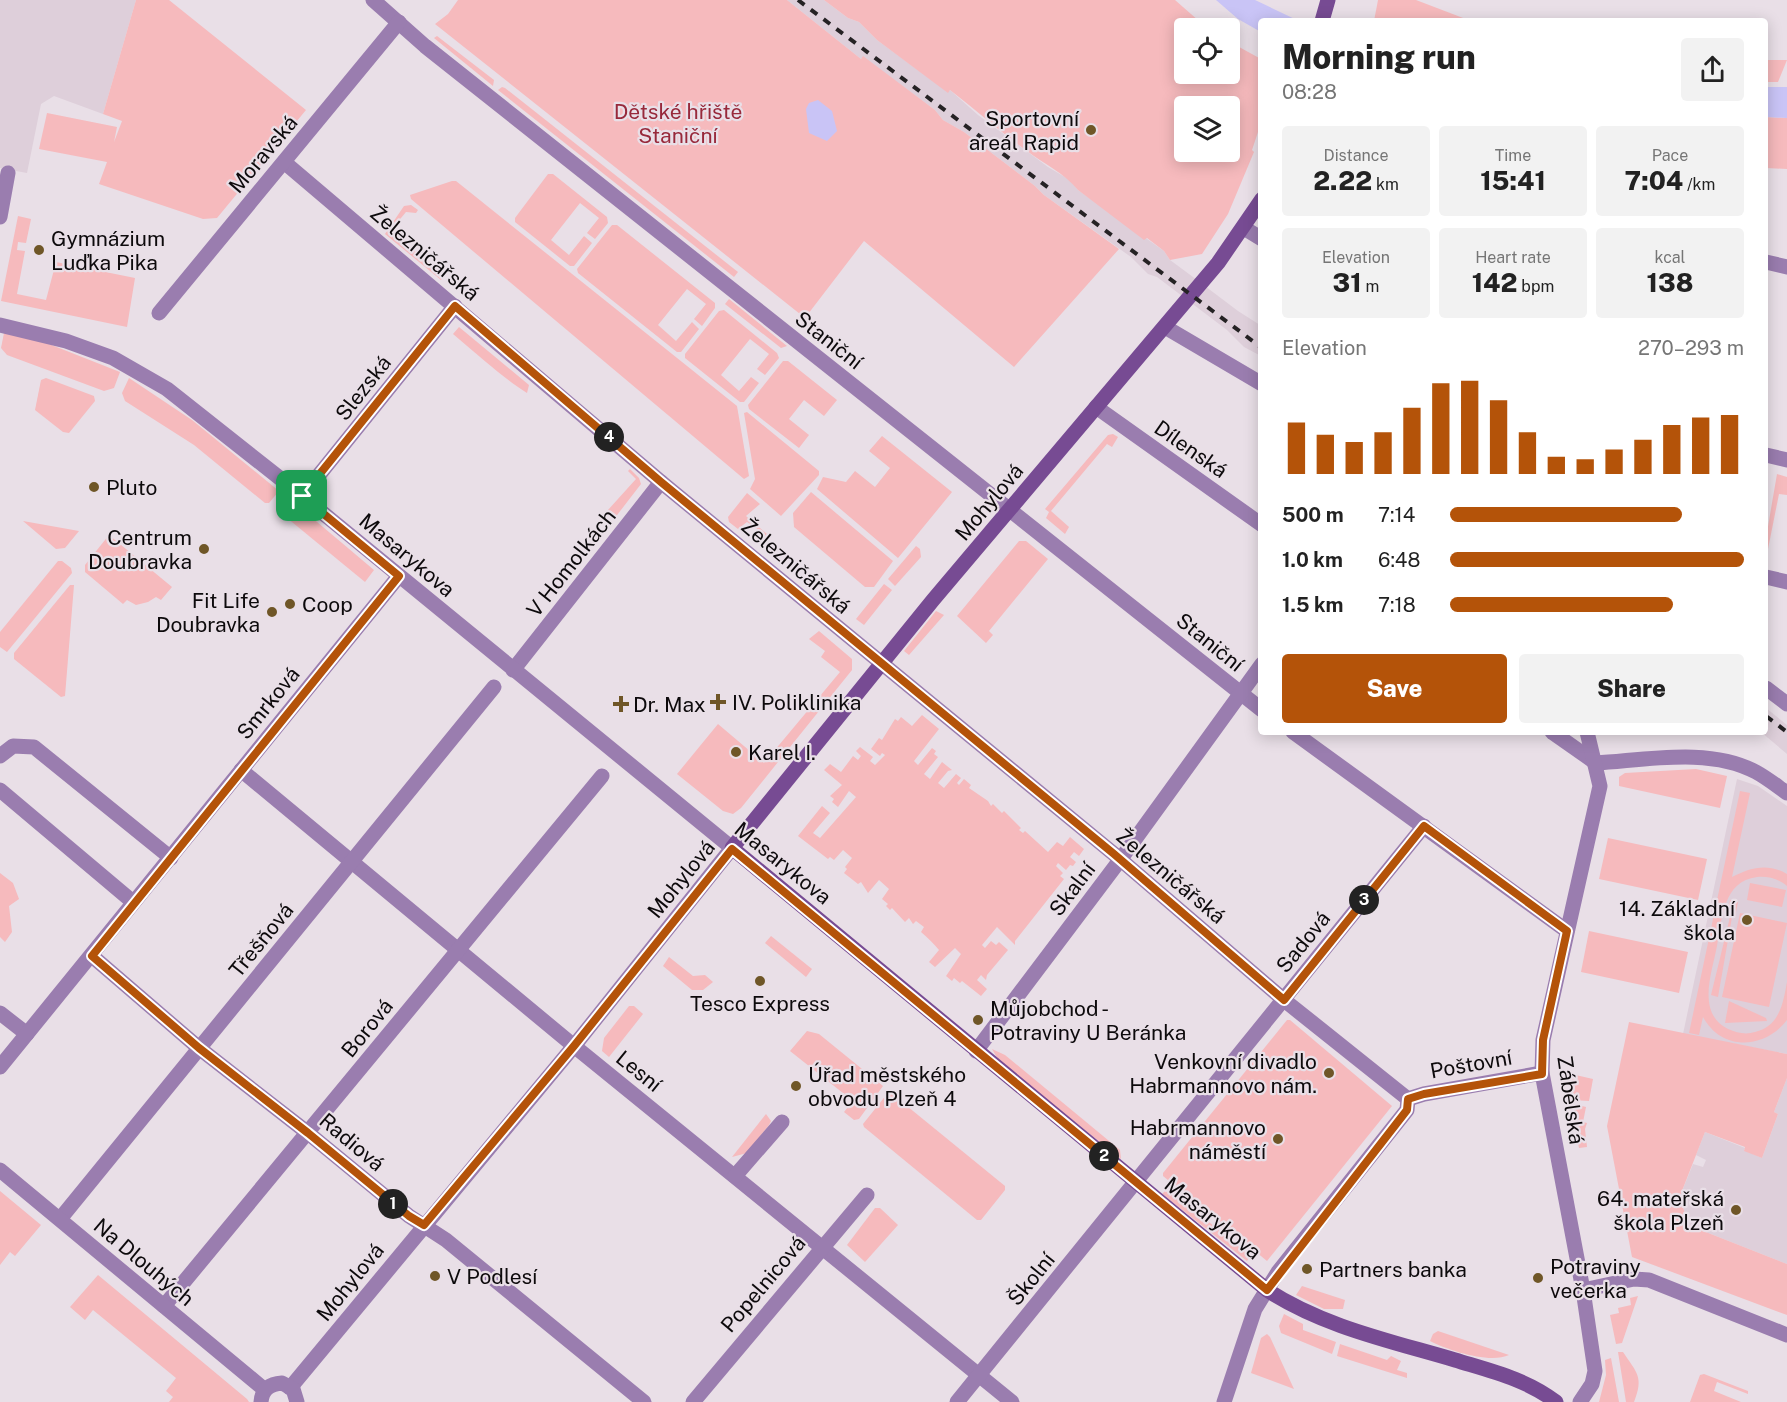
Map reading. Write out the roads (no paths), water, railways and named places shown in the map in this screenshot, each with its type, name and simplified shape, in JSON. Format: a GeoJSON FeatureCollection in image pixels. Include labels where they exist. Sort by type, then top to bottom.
{"type":"FeatureCollection","features":[{"type":"Feature","properties":{"kind":"main road"},"geometry":{"type":"LineString","coordinates":[[1323,18],[1328,0]]}},
{"type":"Feature","properties":{"kind":"main road","name":"Mohylová"},"geometry":{"type":"LineString","coordinates":[[732,849],[1010,510],[1165,327],[1244,228],[1258,205]]}},
{"type":"Feature","properties":{"kind":"main road","name":"Masarykova"},"geometry":{"type":"LineString","coordinates":[[732,849],[1267,1290],[1288,1304],[1351,1330],[1496,1371],[1544,1393],[1556,1402]]}},
{"type":"Feature","properties":{"kind":"street","name":"Staniční"},"geometry":{"type":"LineString","coordinates":[[373,0],[425,46],[626,203],[795,341],[1258,707]]}},
{"type":"Feature","properties":{"kind":"street","name":"Moravská"},"geometry":{"type":"LineString","coordinates":[[159,314],[399,22]]}},
{"type":"Feature","properties":{"kind":"street","name":"Železničářská"},"geometry":{"type":"LineString","coordinates":[[284,162],[661,482],[1120,860],[1284,1000]]}},
{"type":"Feature","properties":{"kind":"street"},"geometry":{"type":"LineString","coordinates":[[0,217],[8,173]]}},
{"type":"Feature","properties":{"kind":"street"},"geometry":{"type":"LineString","coordinates":[[1244,228],[1258,237]]}},
{"type":"Feature","properties":{"kind":"street"},"geometry":{"type":"LineString","coordinates":[[1768,262],[1787,267]]}},
{"type":"Feature","properties":{"kind":"street","name":"Slezská"},"geometry":{"type":"LineString","coordinates":[[302,496],[455,306]]}},
{"type":"Feature","properties":{"kind":"street","name":"Masarykova"},"geometry":{"type":"LineString","coordinates":[[0,325],[66,341],[130,366],[167,389],[302,496],[732,849]]}},
{"type":"Feature","properties":{"kind":"street"},"geometry":{"type":"LineString","coordinates":[[1165,327],[1258,382]]}},
{"type":"Feature","properties":{"kind":"street","name":"Dílenská"},"geometry":{"type":"LineString","coordinates":[[1096,407],[1258,522]]}},
{"type":"Feature","properties":{"kind":"street"},"geometry":{"type":"LineString","coordinates":[[1768,455],[1787,460]]}},
{"type":"Feature","properties":{"kind":"street","name":"V Homolkách"},"geometry":{"type":"LineString","coordinates":[[513,670],[661,482]]}},
{"type":"Feature","properties":{"kind":"street","name":"Smrková"},"geometry":{"type":"LineString","coordinates":[[0,1067],[399,576]]}},
{"type":"Feature","properties":{"kind":"street"},"geometry":{"type":"LineString","coordinates":[[1768,577],[1787,582]]}},
{"type":"Feature","properties":{"kind":"street","name":"Skalní"},"geometry":{"type":"LineString","coordinates":[[976,1051],[1120,860],[1258,669]]}},
{"type":"Feature","properties":{"kind":"street","name":"Třešňová"},"geometry":{"type":"LineString","coordinates":[[60,1219],[494,687]]}},
{"type":"Feature","properties":{"kind":"street"},"geometry":{"type":"LineString","coordinates":[[1768,690],[1787,704]]}},
{"type":"Feature","properties":{"kind":"street"},"geometry":{"type":"LineString","coordinates":[[1297,735],[1567,931]]}},
{"type":"Feature","properties":{"kind":"street"},"geometry":{"type":"LineString","coordinates":[[1556,735],[1596,763],[1696,758],[1731,763],[1756,772],[1787,793]]}},
{"type":"Feature","properties":{"kind":"street","name":"Zábělská"},"geometry":{"type":"LineString","coordinates":[[1580,1402],[1592,1384],[1595,1371],[1583,1290],[1542,1074],[1543,1040],[1600,786],[1588,735]]}},
{"type":"Feature","properties":{"kind":"street"},"geometry":{"type":"LineString","coordinates":[[0,756],[13,746],[34,747],[171,858]]}},
{"type":"Feature","properties":{"kind":"street","name":"Lesní"},"geometry":{"type":"LineString","coordinates":[[241,770],[574,1046],[1012,1402]]}},
{"type":"Feature","properties":{"kind":"street","name":"Borová"},"geometry":{"type":"LineString","coordinates":[[164,1306],[602,776]]}},
{"type":"Feature","properties":{"kind":"street"},"geometry":{"type":"LineString","coordinates":[[0,790],[133,902]]}},
{"type":"Feature","properties":{"kind":"street","name":"Sadová"},"geometry":{"type":"LineString","coordinates":[[1284,1000],[1424,826]]}},
{"type":"Feature","properties":{"kind":"street","name":"Mohylová"},"geometry":{"type":"LineString","coordinates":[[291,1388],[574,1046],[732,849]]}},
{"type":"Feature","properties":{"kind":"street","name":"Radiová"},"geometry":{"type":"LineString","coordinates":[[92,956],[199,1048],[409,1216],[446,1240],[644,1402]]}},
{"type":"Feature","properties":{"kind":"street"},"geometry":{"type":"LineString","coordinates":[[1136,1182],[1284,1000],[1408,1099],[1407,1110],[1267,1290],[1246,1329],[1224,1402]]}},
{"type":"Feature","properties":{"kind":"street"},"geometry":{"type":"LineString","coordinates":[[0,1012],[27,1035]]}},
{"type":"Feature","properties":{"kind":"street","name":"Poštovní"},"geometry":{"type":"LineString","coordinates":[[1408,1099],[1424,1094],[1542,1074]]}},
{"type":"Feature","properties":{"kind":"street"},"geometry":{"type":"LineString","coordinates":[[735,1176],[782,1122]]}},
{"type":"Feature","properties":{"kind":"street","name":"Na Dlouhých"},"geometry":{"type":"LineString","coordinates":[[0,1170],[164,1306],[262,1393]]}},
{"type":"Feature","properties":{"kind":"street","name":"Školní"},"geometry":{"type":"LineString","coordinates":[[957,1402],[1136,1182]]}},
{"type":"Feature","properties":{"kind":"street","name":"Popelnicová"},"geometry":{"type":"LineString","coordinates":[[693,1402],[867,1195]]}},
{"type":"Feature","properties":{"kind":"street"},"geometry":{"type":"LineString","coordinates":[[1583,1290],[1634,1279],[1649,1280],[1787,1335]]}},
{"type":"Feature","properties":{"kind":"street"},"geometry":{"type":"LineString","coordinates":[[262,1393],[275,1384],[291,1388],[297,1402]]}},
{"type":"Feature","properties":{"kind":"railway"},"geometry":{"type":"LineString","coordinates":[[798,0],[1258,345]]}},
{"type":"Feature","properties":{"kind":"railway"},"geometry":{"type":"LineString","coordinates":[[1768,718],[1787,732]]}},
{"type":"Feature","properties":{"kind":"place","name":"Sportovní areál Rapid"},"geometry":{"type":"Point","coordinates":[1091,130]}},
{"type":"Feature","properties":{"kind":"place","name":"Gymnázium Luďka Pika"},"geometry":{"type":"Point","coordinates":[39,250]}},
{"type":"Feature","properties":{"kind":"place","name":"Pluto"},"geometry":{"type":"Point","coordinates":[94,487]}},
{"type":"Feature","properties":{"kind":"place","name":"Centrum Doubravka"},"geometry":{"type":"Point","coordinates":[204,549]}},
{"type":"Feature","properties":{"kind":"place","name":"Coop"},"geometry":{"type":"Point","coordinates":[290,604]}},
{"type":"Feature","properties":{"kind":"place","name":"Fit Life Doubravka"},"geometry":{"type":"Point","coordinates":[272,612]}},
{"type":"Feature","properties":{"kind":"place","name":"IV. Poliklinika"},"geometry":{"type":"Point","coordinates":[718,702]}},
{"type":"Feature","properties":{"kind":"place","name":"Dr. Max"},"geometry":{"type":"Point","coordinates":[621,704]}},
{"type":"Feature","properties":{"kind":"place","name":"Karel I."},"geometry":{"type":"Point","coordinates":[736,752]}},
{"type":"Feature","properties":{"kind":"place","name":"14. Základní škola"},"geometry":{"type":"Point","coordinates":[1747,920]}},
{"type":"Feature","properties":{"kind":"place","name":"Tesco Express"},"geometry":{"type":"Point","coordinates":[760,981]}},
{"type":"Feature","properties":{"kind":"place","name":"Můjobchod - Potraviny U Beránka"},"geometry":{"type":"Point","coordinates":[978,1020]}},
{"type":"Feature","properties":{"kind":"place","name":"Venkovní divadlo Habrmannovo nám."},"geometry":{"type":"Point","coordinates":[1329,1073]}},
{"type":"Feature","properties":{"kind":"place","name":"Úřad městského obvodu Plzeň 4"},"geometry":{"type":"Point","coordinates":[796,1086]}},
{"type":"Feature","properties":{"kind":"place","name":"Habrmannovo náměstí"},"geometry":{"type":"Point","coordinates":[1278,1139]}},
{"type":"Feature","properties":{"kind":"place","name":"64. mateřská škola Plzeň"},"geometry":{"type":"Point","coordinates":[1736,1210]}},
{"type":"Feature","properties":{"kind":"place","name":"Partners banka"},"geometry":{"type":"Point","coordinates":[1307,1269]}},
{"type":"Feature","properties":{"kind":"place","name":"V Podlesí"},"geometry":{"type":"Point","coordinates":[435,1276]}},
{"type":"Feature","properties":{"kind":"place","name":"Potraviny večerka"},"geometry":{"type":"Point","coordinates":[1538,1278]}},
{"type":"Feature","properties":{"kind":"park label","name":"Dětské hřiště Staniční"},"geometry":{"type":"Point","coordinates":[678,123]}}]}
